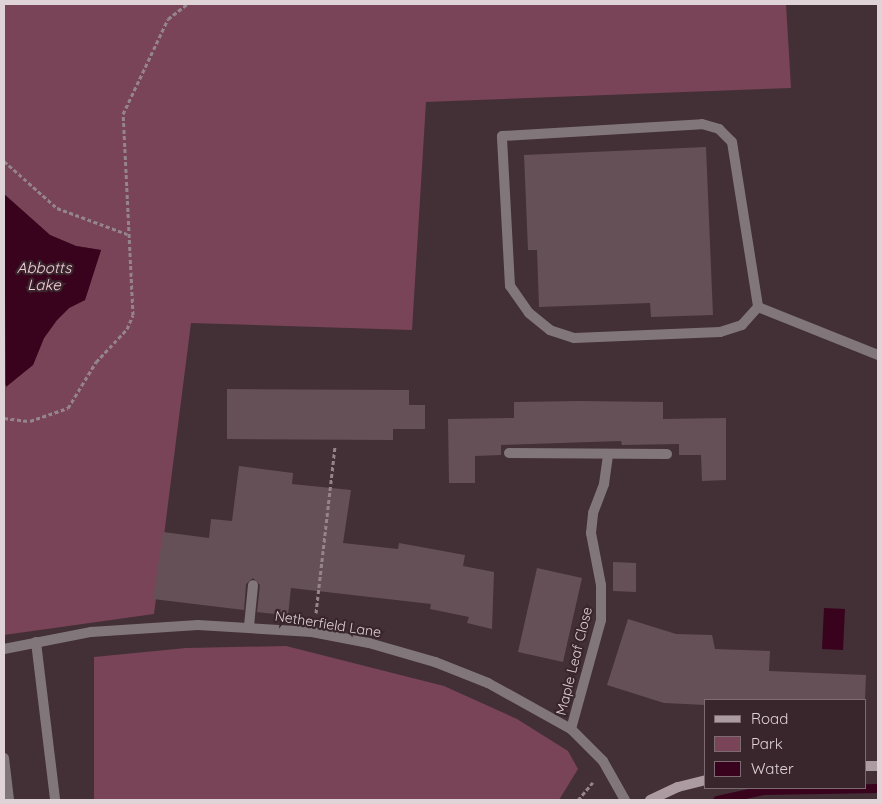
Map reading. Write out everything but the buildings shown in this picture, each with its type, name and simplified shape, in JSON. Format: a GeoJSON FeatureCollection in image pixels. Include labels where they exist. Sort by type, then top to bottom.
{"type":"FeatureCollection","features":[{"type":"Feature","properties":{"kind":"main road"},"geometry":{"type":"LineString","coordinates":[[650,800],[678,787],[704,780]]}},
{"type":"Feature","properties":{"kind":"street"},"geometry":{"type":"LineString","coordinates":[[702,124],[719,129],[732,142],[758,307],[742,325],[720,332],[574,338],[550,330],[529,313],[510,286],[502,136],[702,124]]}},
{"type":"Feature","properties":{"kind":"street"},"geometry":{"type":"LineString","coordinates":[[758,307],[878,355]]}},
{"type":"Feature","properties":{"kind":"street"},"geometry":{"type":"LineString","coordinates":[[509,453],[666,454]]}},
{"type":"Feature","properties":{"kind":"street","name":"Maple Leaf Close"},"geometry":{"type":"LineString","coordinates":[[571,728],[601,620],[601,585],[592,533],[593,513],[604,484],[608,454]]}},
{"type":"Feature","properties":{"kind":"street"},"geometry":{"type":"LineString","coordinates":[[249,626],[253,585]]}},
{"type":"Feature","properties":{"kind":"street","name":"Netherfield Lane"},"geometry":{"type":"LineString","coordinates":[[4,649],[91,632],[192,625],[249,626],[312,632],[369,643],[435,662],[524,700],[571,728],[603,761],[625,800]]}},
{"type":"Feature","properties":{"kind":"street"},"geometry":{"type":"LineString","coordinates":[[36,642],[56,800]]}},
{"type":"Feature","properties":{"kind":"street"},"geometry":{"type":"LineString","coordinates":[[4,758],[9,800]]}},
{"type":"Feature","properties":{"kind":"path"},"geometry":{"type":"LineString","coordinates":[[4,418],[30,421],[68,408],[96,362],[127,329],[133,315],[127,234],[123,114],[168,19],[187,4]]}},
{"type":"Feature","properties":{"kind":"path"},"geometry":{"type":"LineString","coordinates":[[4,160],[57,208],[127,234]]}},
{"type":"Feature","properties":{"kind":"path"},"geometry":{"type":"LineString","coordinates":[[312,632],[321,588],[335,447]]}},
{"type":"Feature","properties":{"kind":"green space"},"geometry":{"type":"Polygon","coordinates":[[[4,4],[786,4],[791,88],[426,102],[412,330],[191,323],[154,614],[4,635],[4,386],[33,365],[44,338],[57,320],[69,308],[85,300],[101,250],[76,246],[50,235],[4,194],[4,4]]]}},
{"type":"Feature","properties":{"kind":"green space"},"geometry":{"type":"Polygon","coordinates":[[[286,646],[444,686],[517,719],[568,751],[578,769],[559,800],[94,800],[94,657],[186,648],[286,646]]]}},
{"type":"Feature","properties":{"kind":"water","name":"Abbotts Lake"},"geometry":{"type":"Polygon","coordinates":[[[4,194],[50,235],[76,246],[101,250],[85,300],[69,308],[57,320],[44,338],[33,365],[6,387],[4,194]]]}},
{"type":"Feature","properties":{"kind":"water"},"geometry":{"type":"Polygon","coordinates":[[[824,608],[845,609],[843,650],[822,649],[824,608]]]}},
{"type":"Feature","properties":{"kind":"waterway"},"geometry":{"type":"LineString","coordinates":[[867,788],[878,788]]}},
{"type":"Feature","properties":{"kind":"waterway"},"geometry":{"type":"LineString","coordinates":[[717,800],[763,790],[820,789]]}}]}
